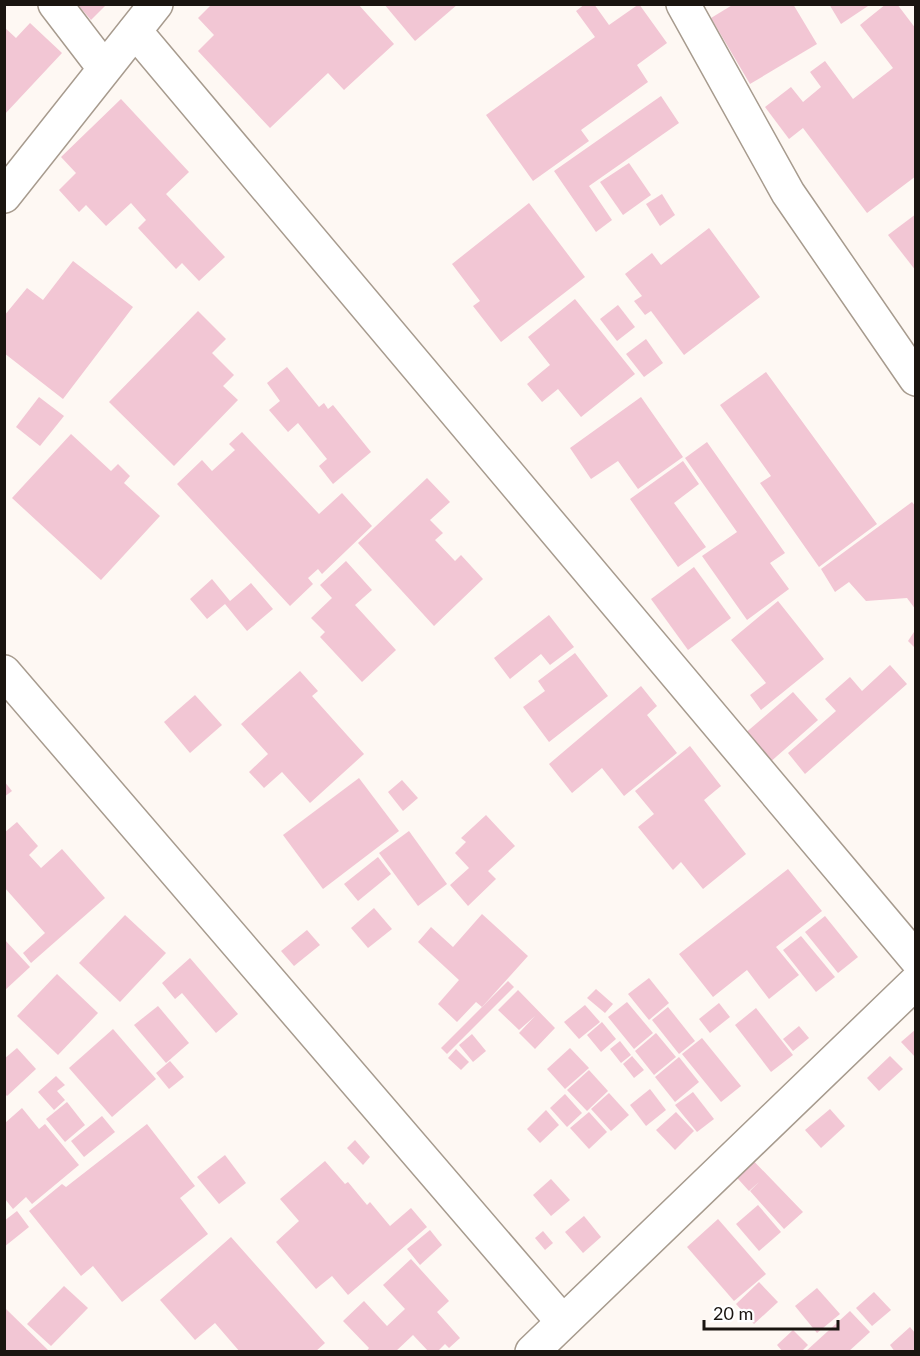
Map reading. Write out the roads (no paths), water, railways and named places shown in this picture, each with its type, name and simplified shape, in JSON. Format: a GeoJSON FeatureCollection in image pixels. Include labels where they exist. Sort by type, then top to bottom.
{"type":"FeatureCollection","features":[{"type":"Feature","properties":{"kind":"street"},"geometry":{"type":"LineString","coordinates":[[55,4],[104,68]]}},
{"type":"Feature","properties":{"kind":"street"},"geometry":{"type":"LineString","coordinates":[[4,196],[156,4]]}},
{"type":"Feature","properties":{"kind":"street"},"geometry":{"type":"LineString","coordinates":[[682,4],[788,192],[915,379]]}},
{"type":"Feature","properties":{"kind":"street"},"geometry":{"type":"LineString","coordinates":[[135,32],[915,959]]}},
{"type":"Feature","properties":{"kind":"street"},"geometry":{"type":"LineString","coordinates":[[4,672],[562,1322]]}},
{"type":"Feature","properties":{"kind":"street"},"geometry":{"type":"LineString","coordinates":[[532,1352],[915,982]]}}]}
